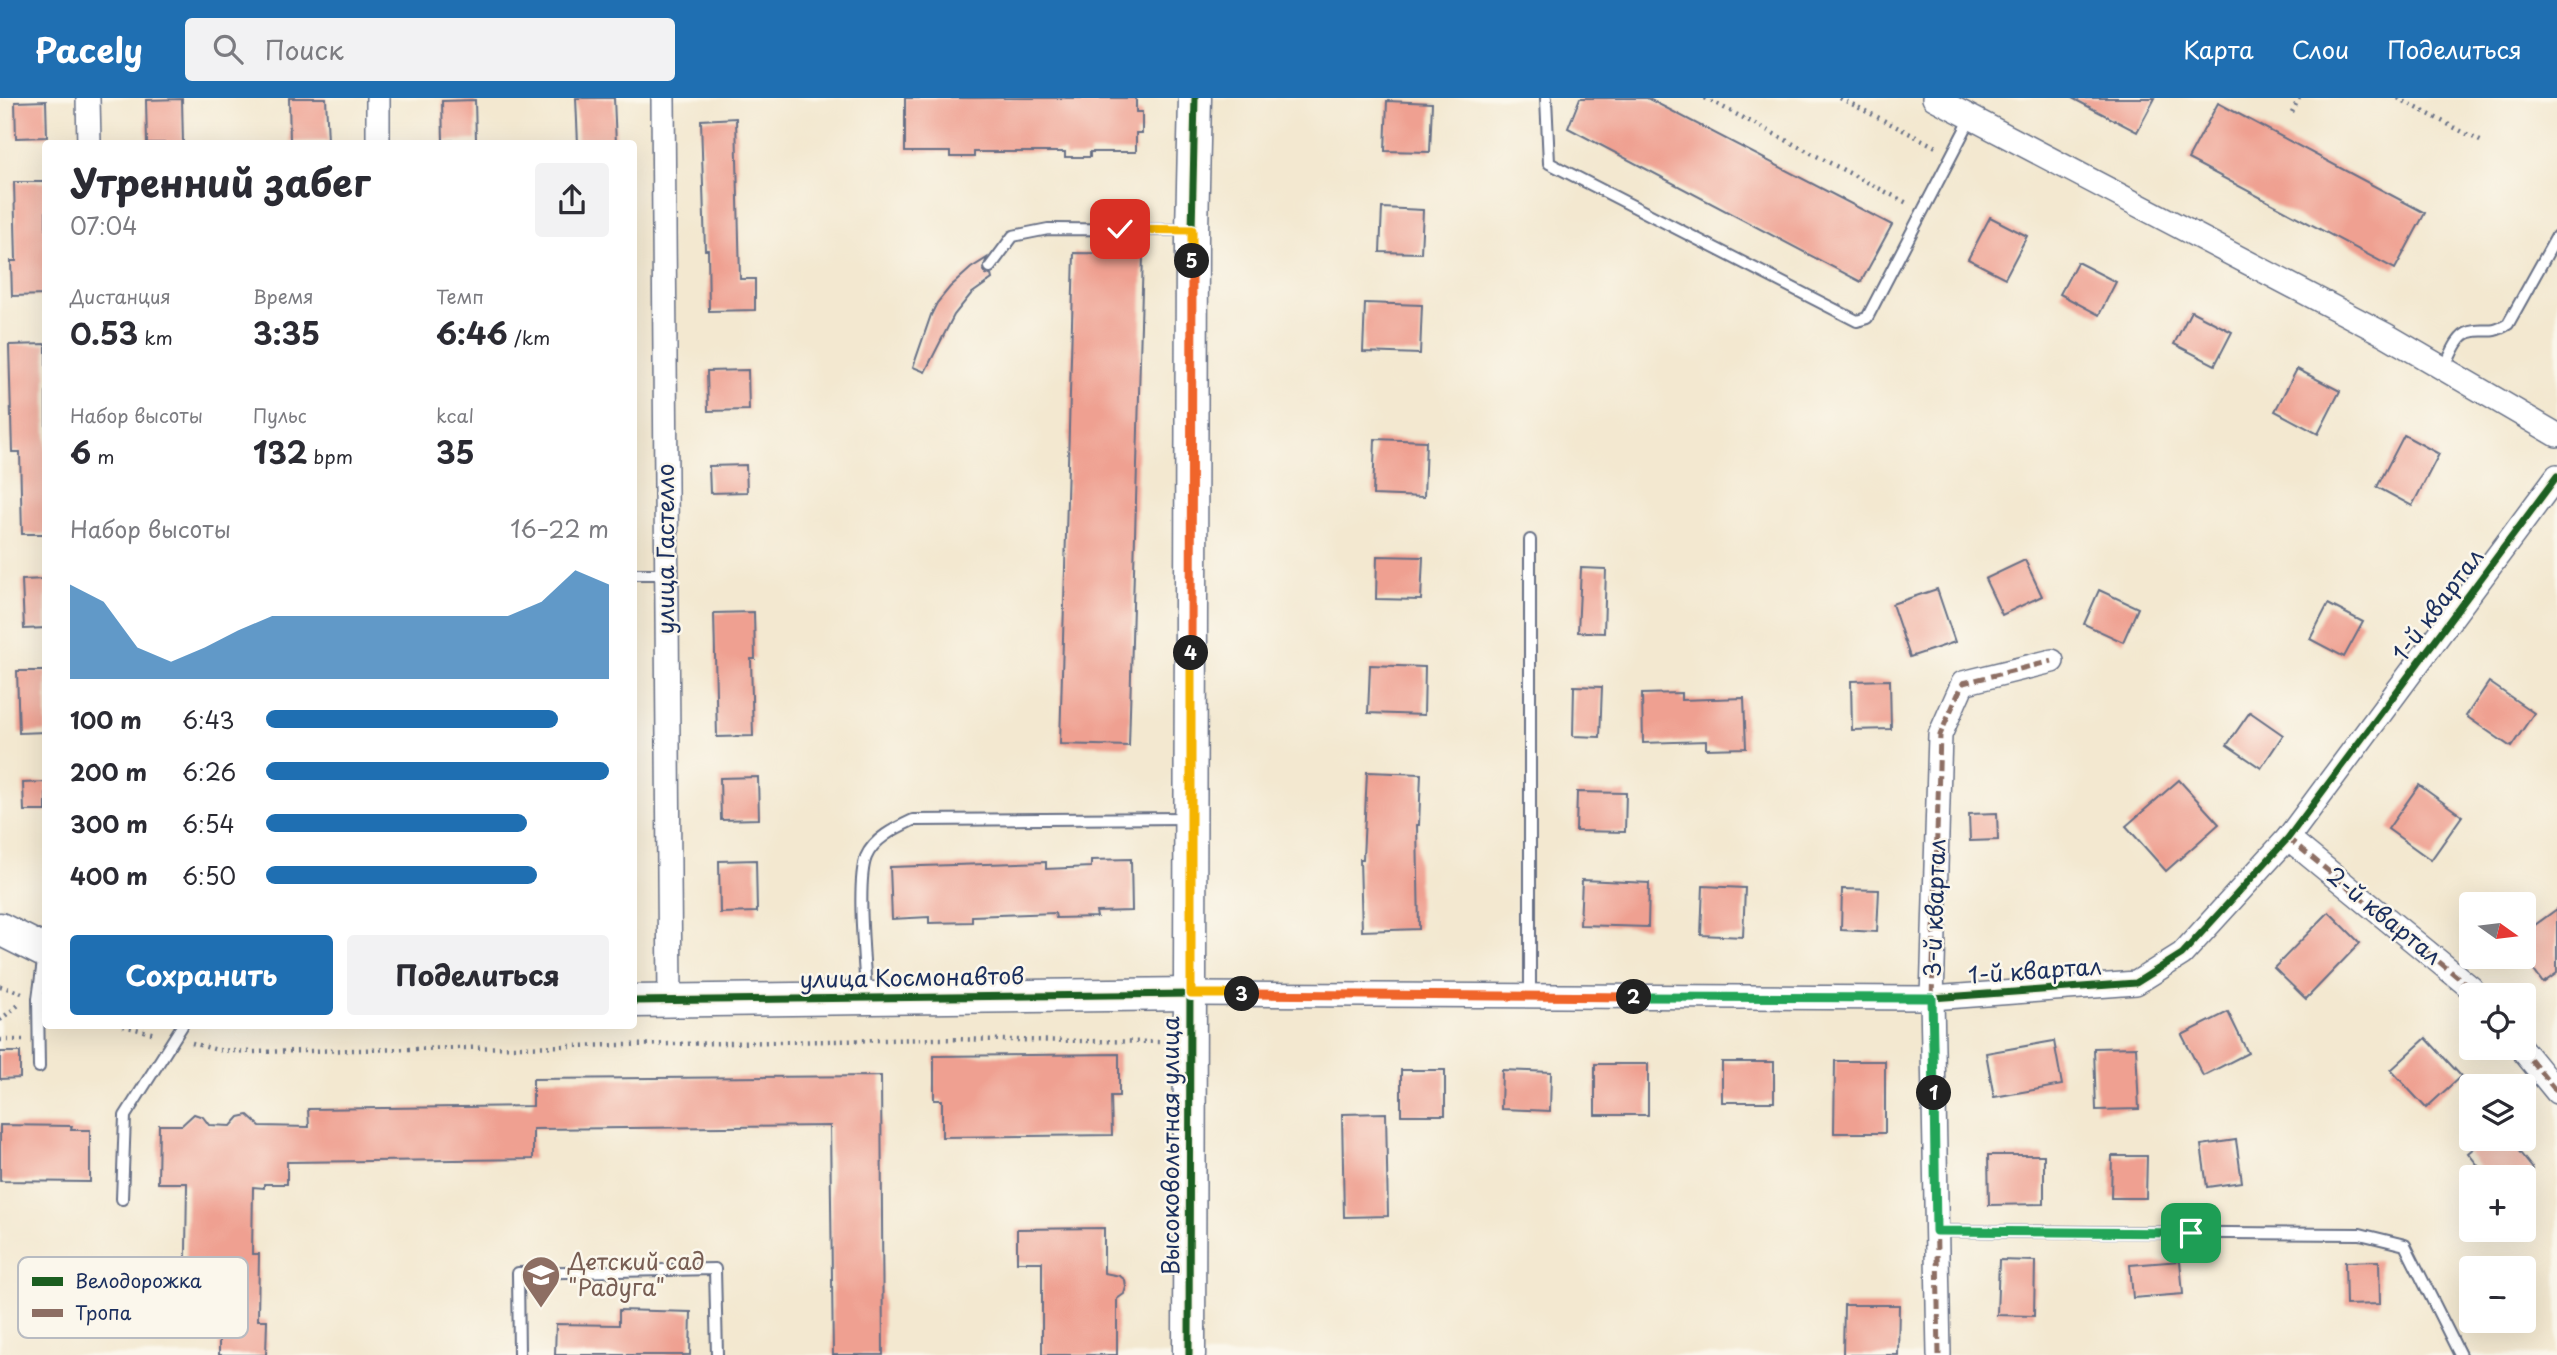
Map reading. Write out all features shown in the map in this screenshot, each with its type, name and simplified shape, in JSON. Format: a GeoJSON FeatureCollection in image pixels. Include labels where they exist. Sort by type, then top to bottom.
{"type":"FeatureCollection","features":[{"type":"Feature","properties":{"kind":"street"},"geometry":{"type":"LineString","coordinates":[[88,98],[89,140]]}},
{"type":"Feature","properties":{"kind":"street"},"geometry":{"type":"LineString","coordinates":[[378,98],[378,140]]}},
{"type":"Feature","properties":{"kind":"street","name":"улица Гастелло"},"geometry":{"type":"LineString","coordinates":[[663,98],[670,1000]]}},
{"type":"Feature","properties":{"kind":"street","name":"Высоковольтная улица"},"geometry":{"type":"LineString","coordinates":[[1189,1355],[1192,230],[1195,98]]}},
{"type":"Feature","properties":{"kind":"street"},"geometry":{"type":"LineString","coordinates":[[1934,98],[2386,335],[2557,434]]}},
{"type":"Feature","properties":{"kind":"street","name":"1-й квартал"},"geometry":{"type":"LineString","coordinates":[[1191,994],[1932,998],[2136,983],[2182,954],[2288,838],[2557,476]]}},
{"type":"Feature","properties":{"kind":"street","name":"3-й квартал"},"geometry":{"type":"LineString","coordinates":[[1938,1355],[1932,998],[1940,735],[1963,683],[2052,661]]}},
{"type":"Feature","properties":{"kind":"street","name":"2-й квартал"},"geometry":{"type":"LineString","coordinates":[[2288,838],[2461,983]]}},
{"type":"Feature","properties":{"kind":"street"},"geometry":{"type":"LineString","coordinates":[[0,929],[42,950]]}},
{"type":"Feature","properties":{"kind":"street","name":"улица Космонавтов"},"geometry":{"type":"LineString","coordinates":[[637,1001],[1191,994]]}},
{"type":"Feature","properties":{"kind":"street"},"geometry":{"type":"LineString","coordinates":[[2531,1060],[2557,1092]]}},
{"type":"Feature","properties":{"kind":"lane"},"geometry":{"type":"LineString","coordinates":[[1546,98],[1549,163],[1857,321],[1867,318],[1971,118]]}},
{"type":"Feature","properties":{"kind":"lane"},"geometry":{"type":"LineString","coordinates":[[990,267],[1013,236],[1048,229],[1192,230]]}},
{"type":"Feature","properties":{"kind":"lane"},"geometry":{"type":"LineString","coordinates":[[2444,369],[2459,340],[2469,332],[2495,332],[2508,324],[2557,236]]}},
{"type":"Feature","properties":{"kind":"lane"},"geometry":{"type":"LineString","coordinates":[[1530,540],[1530,996]]}},
{"type":"Feature","properties":{"kind":"lane"},"geometry":{"type":"LineString","coordinates":[[637,574],[666,574]]}},
{"type":"Feature","properties":{"kind":"lane"},"geometry":{"type":"LineString","coordinates":[[866,998],[862,887],[867,856],[888,832],[913,820],[1191,818]]}},
{"type":"Feature","properties":{"kind":"lane"},"geometry":{"type":"LineString","coordinates":[[39,1067],[38,999],[42,972]]}},
{"type":"Feature","properties":{"kind":"lane"},"geometry":{"type":"LineString","coordinates":[[122,1199],[125,1116],[180,1029]]}},
{"type":"Feature","properties":{"kind":"lane"},"geometry":{"type":"LineString","coordinates":[[1936,1231],[2360,1234],[2405,1245],[2460,1355]]}},
{"type":"Feature","properties":{"kind":"lane"},"geometry":{"type":"LineString","coordinates":[[519,1355],[518,1273],[715,1269],[717,1355]]}},
{"type":"Feature","properties":{"kind":"path"},"geometry":{"type":"LineString","coordinates":[[1705,98],[1923,211]]}},
{"type":"Feature","properties":{"kind":"path"},"geometry":{"type":"LineString","coordinates":[[1840,98],[1952,155]]}},
{"type":"Feature","properties":{"kind":"path"},"geometry":{"type":"LineString","coordinates":[[2292,112],[2299,98]]}},
{"type":"Feature","properties":{"kind":"path"},"geometry":{"type":"LineString","coordinates":[[2399,98],[2484,143]]}},
{"type":"Feature","properties":{"kind":"path"},"geometry":{"type":"LineString","coordinates":[[0,1020],[29,996]]}},
{"type":"Feature","properties":{"kind":"path"},"geometry":{"type":"LineString","coordinates":[[136,1029],[217,1050],[253,1052],[937,1040],[1190,1043]]}},
{"type":"Feature","properties":{"kind":"building"},"geometry":{"type":"Polygon","coordinates":[[[289,98],[326,98],[328,140],[290,140],[289,98]]]}},
{"type":"Feature","properties":{"kind":"building"},"geometry":{"type":"Polygon","coordinates":[[[576,98],[614,98],[616,140],[578,140],[576,98]]]}},
{"type":"Feature","properties":{"kind":"building"},"geometry":{"type":"Polygon","coordinates":[[[905,98],[1136,98],[1136,112],[1142,112],[1142,133],[1136,133],[1136,152],[1090,152],[1090,157],[1065,157],[1065,152],[974,152],[974,157],[950,157],[950,152],[905,152],[905,98]]]}},
{"type":"Feature","properties":{"kind":"building"},"geometry":{"type":"Polygon","coordinates":[[[1580,98],[1647,98],[1892,225],[1861,282],[1568,128],[1580,98]]]}},
{"type":"Feature","properties":{"kind":"building"},"geometry":{"type":"Polygon","coordinates":[[[2072,98],[2155,98],[2137,132],[2072,98]]]}},
{"type":"Feature","properties":{"kind":"building"},"geometry":{"type":"Polygon","coordinates":[[[182,99],[183,140],[147,140],[146,100],[182,99]]]}},
{"type":"Feature","properties":{"kind":"building"},"geometry":{"type":"Polygon","coordinates":[[[475,100],[476,140],[443,140],[442,101],[475,100]]]}},
{"type":"Feature","properties":{"kind":"building"},"geometry":{"type":"Polygon","coordinates":[[[46,101],[47,137],[16,138],[15,102],[46,101]]]}},
{"type":"Feature","properties":{"kind":"building"},"geometry":{"type":"Polygon","coordinates":[[[1387,101],[1432,103],[1430,152],[1385,151],[1387,101]]]}},
{"type":"Feature","properties":{"kind":"building"},"geometry":{"type":"Polygon","coordinates":[[[2218,103],[2425,213],[2395,269],[2188,159],[2218,103]]]}},
{"type":"Feature","properties":{"kind":"building"},"geometry":{"type":"Polygon","coordinates":[[[736,118],[740,279],[755,279],[755,310],[709,311],[701,120],[736,118]]]}},
{"type":"Feature","properties":{"kind":"building"},"geometry":{"type":"Polygon","coordinates":[[[14,182],[42,182],[42,295],[12,296],[11,261],[16,261],[14,182]]]}},
{"type":"Feature","properties":{"kind":"building"},"geometry":{"type":"Polygon","coordinates":[[[1382,208],[1423,210],[1421,253],[1380,252],[1382,208]]]}},
{"type":"Feature","properties":{"kind":"building"},"geometry":{"type":"Polygon","coordinates":[[[1990,217],[2027,236],[2005,278],[1968,259],[1990,217]]]}},
{"type":"Feature","properties":{"kind":"building"},"geometry":{"type":"Polygon","coordinates":[[[1074,253],[1143,254],[1129,746],[1060,744],[1074,253]]]}},
{"type":"Feature","properties":{"kind":"building"},"geometry":{"type":"Polygon","coordinates":[[[987,258],[983,269],[992,279],[971,294],[954,315],[925,372],[913,367],[937,303],[971,268],[987,258]]]}},
{"type":"Feature","properties":{"kind":"building"},"geometry":{"type":"Polygon","coordinates":[[[2077,262],[2116,282],[2099,315],[2060,294],[2077,262]]]}},
{"type":"Feature","properties":{"kind":"building"},"geometry":{"type":"Polygon","coordinates":[[[1365,303],[1422,305],[1420,354],[1363,352],[1365,303]]]}},
{"type":"Feature","properties":{"kind":"building"},"geometry":{"type":"Polygon","coordinates":[[[2191,311],[2232,332],[2215,365],[2174,344],[2191,311]]]}},
{"type":"Feature","properties":{"kind":"building"},"geometry":{"type":"Polygon","coordinates":[[[42,344],[42,534],[22,534],[20,452],[12,452],[9,345],[42,344]]]}},
{"type":"Feature","properties":{"kind":"building"},"geometry":{"type":"Polygon","coordinates":[[[2297,369],[2340,391],[2318,434],[2275,411],[2297,369]]]}},
{"type":"Feature","properties":{"kind":"building"},"geometry":{"type":"Polygon","coordinates":[[[748,370],[749,410],[708,411],[707,371],[748,370]]]}},
{"type":"Feature","properties":{"kind":"building"},"geometry":{"type":"Polygon","coordinates":[[[2404,435],[2439,454],[2412,506],[2377,487],[2404,435]]]}},
{"type":"Feature","properties":{"kind":"building"},"geometry":{"type":"Polygon","coordinates":[[[1375,439],[1426,441],[1424,497],[1373,495],[1375,439]]]}},
{"type":"Feature","properties":{"kind":"building"},"geometry":{"type":"Polygon","coordinates":[[[746,465],[747,492],[710,493],[709,466],[746,465]]]}},
{"type":"Feature","properties":{"kind":"building"},"geometry":{"type":"Polygon","coordinates":[[[1377,556],[1423,557],[1421,600],[1376,599],[1377,556]]]}},
{"type":"Feature","properties":{"kind":"building"},"geometry":{"type":"Polygon","coordinates":[[[2025,560],[2042,596],[2002,615],[1985,579],[2025,560]]]}},
{"type":"Feature","properties":{"kind":"building"},"geometry":{"type":"Polygon","coordinates":[[[1581,568],[1606,569],[1604,633],[1578,632],[1581,568]]]}},
{"type":"Feature","properties":{"kind":"building"},"geometry":{"type":"Polygon","coordinates":[[[42,579],[42,628],[24,629],[22,580],[42,579]]]}},
{"type":"Feature","properties":{"kind":"building"},"geometry":{"type":"Polygon","coordinates":[[[1937,589],[1955,642],[1910,657],[1892,604],[1937,589]]]}},
{"type":"Feature","properties":{"kind":"building"},"geometry":{"type":"Polygon","coordinates":[[[2099,590],[2138,608],[2123,642],[2084,624],[2099,590]]]}},
{"type":"Feature","properties":{"kind":"building"},"geometry":{"type":"Polygon","coordinates":[[[2328,604],[2363,622],[2344,657],[2310,639],[2328,604]]]}},
{"type":"Feature","properties":{"kind":"building"},"geometry":{"type":"Polygon","coordinates":[[[754,612],[755,659],[751,659],[753,736],[717,737],[714,613],[754,612]]]}},
{"type":"Feature","properties":{"kind":"building"},"geometry":{"type":"Polygon","coordinates":[[[1370,665],[1425,667],[1424,715],[1368,713],[1370,665]]]}},
{"type":"Feature","properties":{"kind":"building"},"geometry":{"type":"Polygon","coordinates":[[[17,671],[42,671],[42,732],[19,733],[17,671]]]}},
{"type":"Feature","properties":{"kind":"building"},"geometry":{"type":"Polygon","coordinates":[[[1890,680],[1891,729],[1852,730],[1851,681],[1890,680]]]}},
{"type":"Feature","properties":{"kind":"building"},"geometry":{"type":"Polygon","coordinates":[[[2489,682],[2534,713],[2511,747],[2466,716],[2489,682]]]}},
{"type":"Feature","properties":{"kind":"building"},"geometry":{"type":"Polygon","coordinates":[[[1574,686],[1602,687],[1600,737],[1573,736],[1574,686]]]}},
{"type":"Feature","properties":{"kind":"building"},"geometry":{"type":"Polygon","coordinates":[[[1681,693],[1681,700],[1744,698],[1746,748],[1706,749],[1706,741],[1643,743],[1642,694],[1681,693]]]}},
{"type":"Feature","properties":{"kind":"building"},"geometry":{"type":"Polygon","coordinates":[[[2250,712],[2283,735],[2261,768],[2227,745],[2250,712]]]}},
{"type":"Feature","properties":{"kind":"building"},"geometry":{"type":"Polygon","coordinates":[[[1367,772],[1421,774],[1417,825],[1419,929],[1362,931],[1360,859],[1363,859],[1367,772]]]}},
{"type":"Feature","properties":{"kind":"building"},"geometry":{"type":"Polygon","coordinates":[[[758,777],[759,819],[721,820],[720,778],[758,777]]]}},
{"type":"Feature","properties":{"kind":"building"},"geometry":{"type":"Polygon","coordinates":[[[2179,780],[2219,824],[2166,871],[2126,826],[2179,780]]]}},
{"type":"Feature","properties":{"kind":"building"},"geometry":{"type":"Polygon","coordinates":[[[42,782],[42,811],[24,811],[23,783],[42,782]]]}},
{"type":"Feature","properties":{"kind":"building"},"geometry":{"type":"Polygon","coordinates":[[[2419,785],[2462,816],[2431,860],[2388,829],[2419,785]]]}},
{"type":"Feature","properties":{"kind":"building"},"geometry":{"type":"Polygon","coordinates":[[[1577,792],[1626,793],[1625,832],[1576,831],[1577,792]]]}},
{"type":"Feature","properties":{"kind":"building"},"geometry":{"type":"Polygon","coordinates":[[[1997,813],[1998,840],[1970,841],[1969,814],[1997,813]]]}},
{"type":"Feature","properties":{"kind":"building"},"geometry":{"type":"Polygon","coordinates":[[[1131,859],[1132,911],[1096,912],[1097,917],[1056,918],[1055,913],[972,916],[972,922],[929,923],[929,917],[892,919],[890,867],[1046,862],[1046,869],[1091,867],[1091,860],[1131,859]]]}},
{"type":"Feature","properties":{"kind":"building"},"geometry":{"type":"Polygon","coordinates":[[[756,860],[757,912],[720,913],[719,861],[756,860]]]}},
{"type":"Feature","properties":{"kind":"building"},"geometry":{"type":"Polygon","coordinates":[[[1582,880],[1649,883],[1648,927],[1580,925],[1582,880]]]}},
{"type":"Feature","properties":{"kind":"building"},"geometry":{"type":"Polygon","coordinates":[[[1703,886],[1745,888],[1743,937],[1701,935],[1703,886]]]}},
{"type":"Feature","properties":{"kind":"building"},"geometry":{"type":"Polygon","coordinates":[[[1842,889],[1879,890],[1877,932],[1841,930],[1842,889]]]}},
{"type":"Feature","properties":{"kind":"building"},"geometry":{"type":"Polygon","coordinates":[[[2557,909],[2557,973],[2543,983],[2534,970],[2536,970],[2536,924],[2557,909]]]}},
{"type":"Feature","properties":{"kind":"building"},"geometry":{"type":"Polygon","coordinates":[[[2329,912],[2360,943],[2306,999],[2274,968],[2329,912]]]}},
{"type":"Feature","properties":{"kind":"building"},"geometry":{"type":"Polygon","coordinates":[[[2228,1012],[2248,1053],[2203,1076],[2182,1035],[2228,1012]]]}},
{"type":"Feature","properties":{"kind":"building"},"geometry":{"type":"Polygon","coordinates":[[[2426,1038],[2459,1074],[2459,1078],[2426,1108],[2391,1070],[2426,1038]]]}},
{"type":"Feature","properties":{"kind":"building"},"geometry":{"type":"Polygon","coordinates":[[[2054,1041],[2062,1085],[1994,1097],[1986,1053],[2054,1041]]]}},
{"type":"Feature","properties":{"kind":"building"},"geometry":{"type":"Polygon","coordinates":[[[2136,1047],[2139,1109],[2096,1110],[2094,1048],[2136,1047]]]}},
{"type":"Feature","properties":{"kind":"building"},"geometry":{"type":"Polygon","coordinates":[[[0,1052],[20,1052],[20,1078],[0,1079],[0,1052]]]}},
{"type":"Feature","properties":{"kind":"building"},"geometry":{"type":"Polygon","coordinates":[[[1119,1054],[1119,1096],[1111,1096],[1112,1135],[942,1137],[942,1100],[934,1100],[934,1056],[1119,1054]]]}},
{"type":"Feature","properties":{"kind":"building"},"geometry":{"type":"Polygon","coordinates":[[[1835,1061],[1885,1061],[1885,1133],[1834,1133],[1835,1061]]]}},
{"type":"Feature","properties":{"kind":"building"},"geometry":{"type":"Polygon","coordinates":[[[1722,1062],[1774,1062],[1774,1102],[1722,1102],[1722,1062]]]}},
{"type":"Feature","properties":{"kind":"building"},"geometry":{"type":"Polygon","coordinates":[[[1595,1064],[1648,1064],[1648,1115],[1595,1115],[1595,1064]]]}},
{"type":"Feature","properties":{"kind":"building"},"geometry":{"type":"Polygon","coordinates":[[[1401,1070],[1445,1070],[1445,1115],[1401,1115],[1401,1070]]]}},
{"type":"Feature","properties":{"kind":"building"},"geometry":{"type":"Polygon","coordinates":[[[1502,1070],[1551,1072],[1550,1111],[1501,1109],[1502,1070]]]}},
{"type":"Feature","properties":{"kind":"building"},"geometry":{"type":"Polygon","coordinates":[[[881,1076],[883,1355],[833,1355],[830,1126],[533,1129],[533,1159],[287,1162],[287,1184],[253,1187],[252,1254],[259,1254],[258,1320],[267,1320],[266,1355],[219,1355],[219,1338],[248,1338],[248,1257],[186,1257],[187,1183],[158,1183],[159,1125],[182,1125],[194,1114],[203,1117],[209,1125],[231,1126],[239,1117],[248,1115],[260,1126],[309,1127],[308,1109],[533,1106],[533,1079],[881,1076]]]}},
{"type":"Feature","properties":{"kind":"building"},"geometry":{"type":"Polygon","coordinates":[[[1386,1113],[1388,1216],[1344,1217],[1342,1114],[1386,1113]]]}},
{"type":"Feature","properties":{"kind":"building"},"geometry":{"type":"Polygon","coordinates":[[[0,1125],[72,1126],[71,1130],[90,1130],[90,1182],[0,1181],[0,1125]]]}},
{"type":"Feature","properties":{"kind":"building"},"geometry":{"type":"Polygon","coordinates":[[[2236,1140],[2242,1182],[2207,1187],[2201,1145],[2236,1140]]]}},
{"type":"Feature","properties":{"kind":"building"},"geometry":{"type":"Polygon","coordinates":[[[2519,1151],[2530,1165],[2478,1165],[2468,1153],[2519,1151]]]}},
{"type":"Feature","properties":{"kind":"building"},"geometry":{"type":"Polygon","coordinates":[[[1988,1155],[2044,1155],[2044,1204],[1989,1205],[1988,1155]]]}},
{"type":"Feature","properties":{"kind":"building"},"geometry":{"type":"Polygon","coordinates":[[[2112,1156],[2147,1156],[2146,1198],[2111,1198],[2112,1156]]]}},
{"type":"Feature","properties":{"kind":"building"},"geometry":{"type":"Polygon","coordinates":[[[1104,1228],[1104,1273],[1120,1276],[1125,1280],[1126,1287],[1124,1294],[1117,1299],[1117,1355],[1042,1355],[1042,1262],[1017,1262],[1017,1229],[1104,1228]]]}},
{"type":"Feature","properties":{"kind":"building"},"geometry":{"type":"Polygon","coordinates":[[[1999,1260],[2035,1261],[2034,1316],[1997,1315],[1999,1260]]]}},
{"type":"Feature","properties":{"kind":"building"},"geometry":{"type":"Polygon","coordinates":[[[2180,1261],[2183,1294],[2133,1298],[2130,1265],[2180,1261]]]}},
{"type":"Feature","properties":{"kind":"building"},"geometry":{"type":"Polygon","coordinates":[[[2379,1261],[2380,1304],[2346,1305],[2345,1262],[2379,1261]]]}},
{"type":"Feature","properties":{"kind":"building"},"geometry":{"type":"Polygon","coordinates":[[[1844,1305],[1899,1305],[1898,1355],[1843,1355],[1844,1305]]]}},
{"type":"Feature","properties":{"kind":"building"},"geometry":{"type":"Polygon","coordinates":[[[619,1310],[691,1312],[690,1355],[555,1355],[556,1324],[619,1325],[619,1310]]]}},
{"type":"Feature","properties":{"kind":"marked path"},"geometry":{"type":"LineString","coordinates":[[1939,1355],[1932,998],[1940,735],[1963,683],[2052,661]]}},
{"type":"Feature","properties":{"kind":"marked path"},"geometry":{"type":"LineString","coordinates":[[2288,838],[2465,983]]}},
{"type":"Feature","properties":{"kind":"marked path"},"geometry":{"type":"LineString","coordinates":[[2531,1060],[2557,1092]]}},
{"type":"Feature","properties":{"kind":"cycle path"},"geometry":{"type":"LineString","coordinates":[[1189,1355],[1192,230],[1195,98]]}},
{"type":"Feature","properties":{"kind":"cycle path"},"geometry":{"type":"LineString","coordinates":[[637,1001],[1191,994],[1932,998],[2136,983],[2182,954],[2288,838],[2557,476]]}},
{"type":"Feature","properties":{"kind":"place","name":"Детский сад \"Радуга\""},"geometry":{"type":"Point","coordinates":[541,1309]}},
{"type":"Feature","properties":{"kind":"route"},"geometry":{"type":"LineString","coordinates":[[1120,229],[1192,230],[1191,994],[1932,998],[1936,1231],[2191,1233]]}}]}
